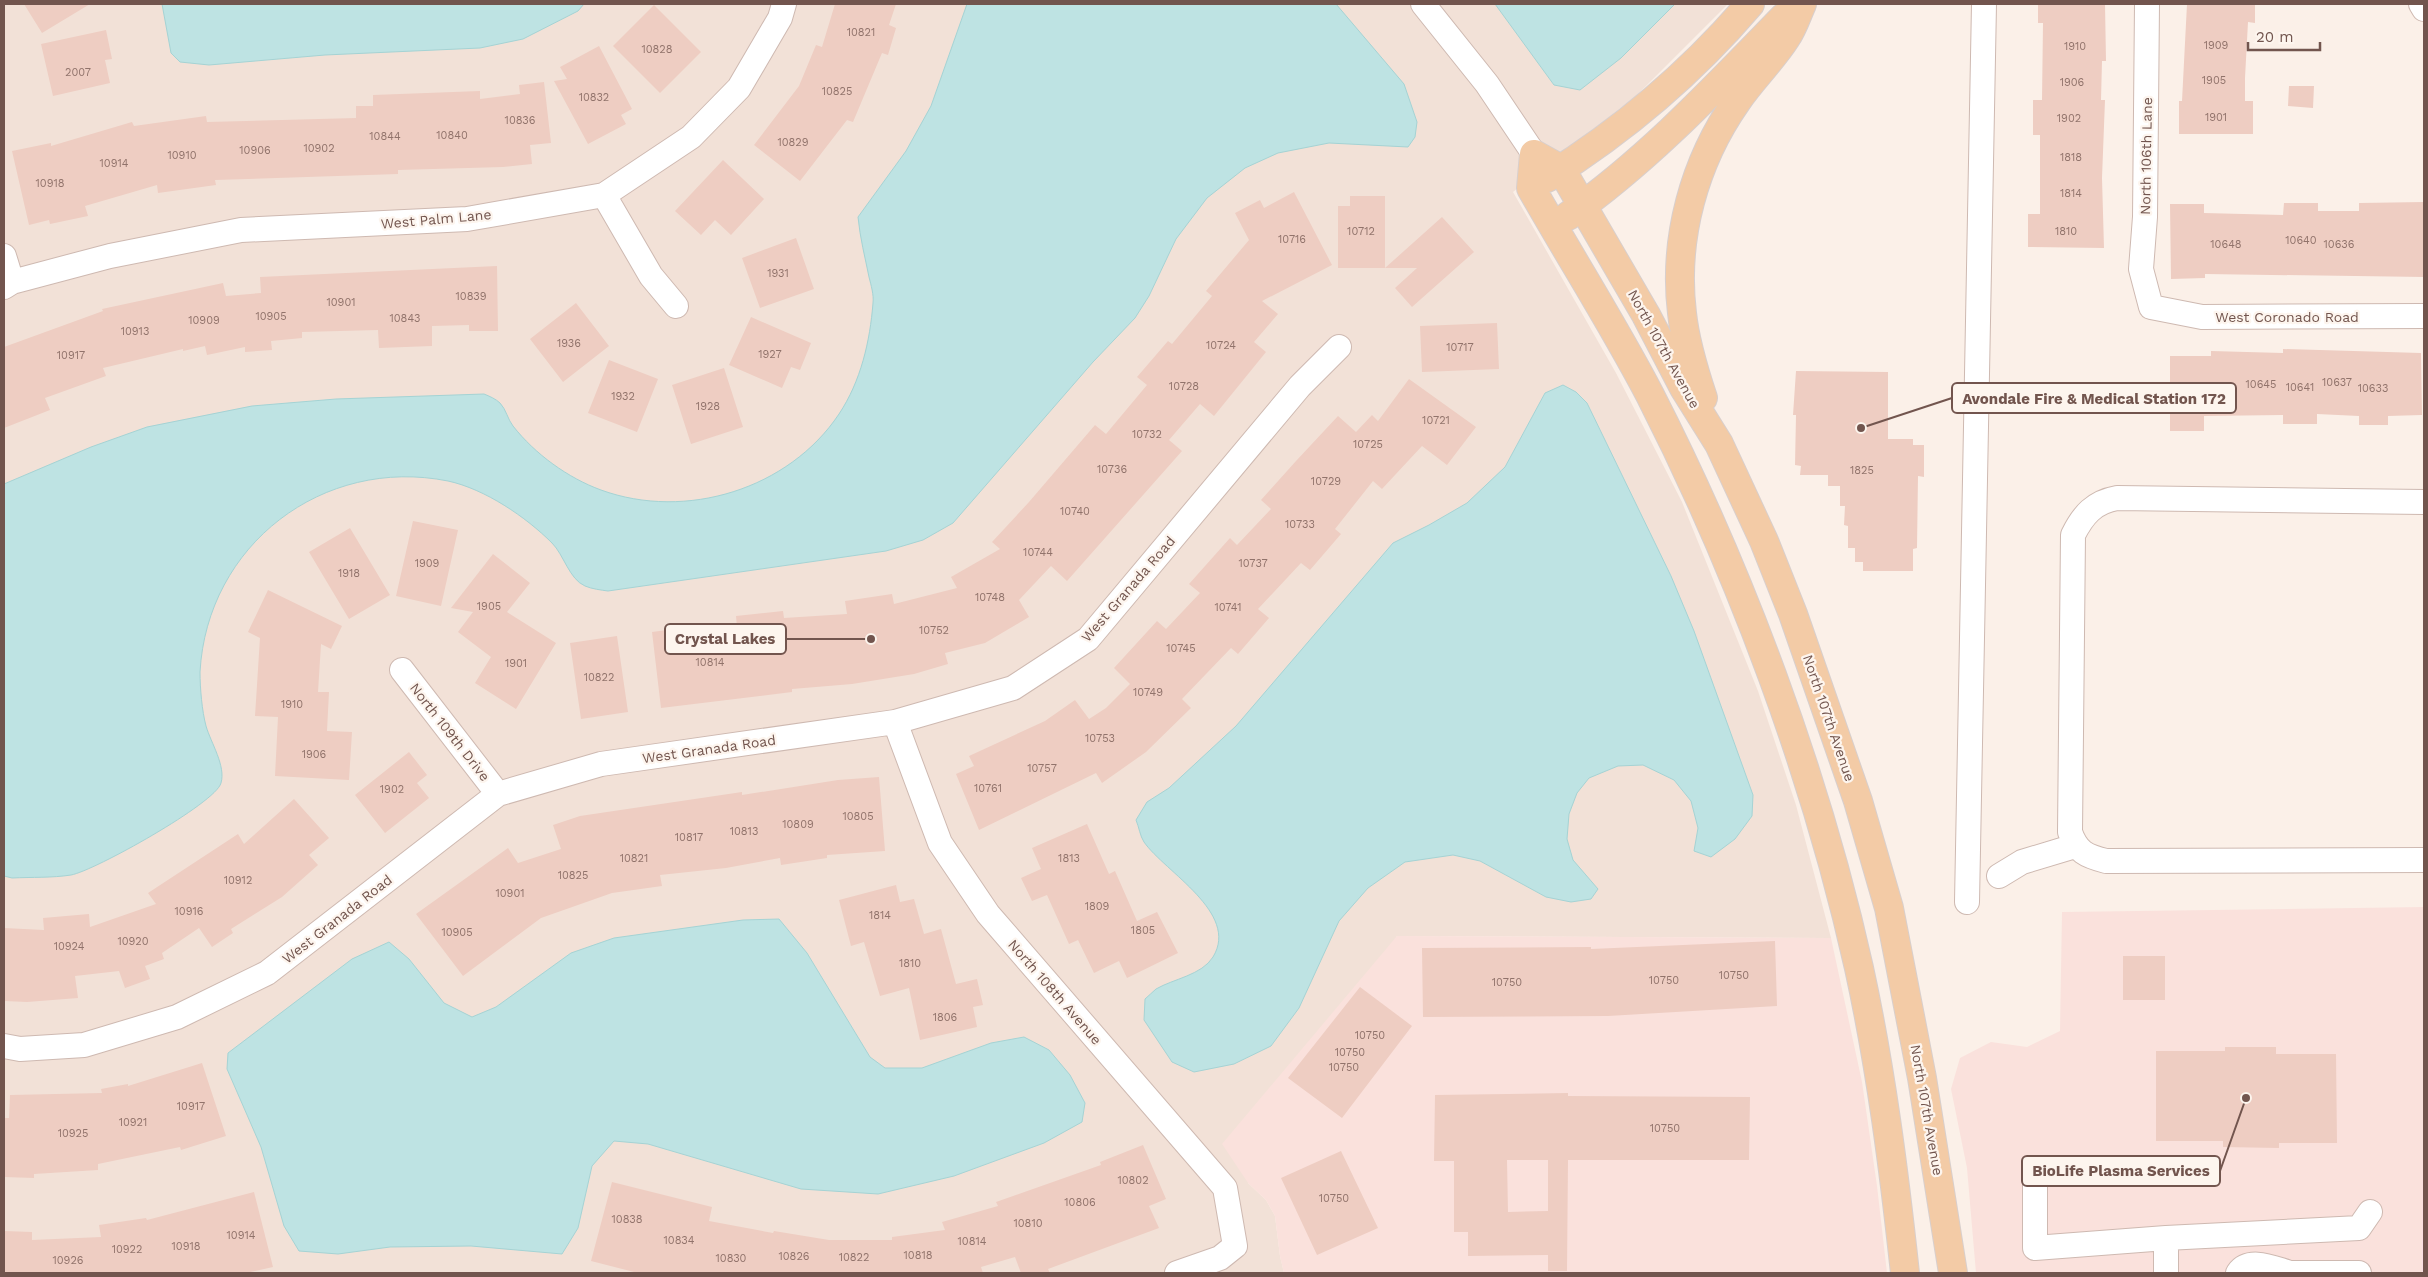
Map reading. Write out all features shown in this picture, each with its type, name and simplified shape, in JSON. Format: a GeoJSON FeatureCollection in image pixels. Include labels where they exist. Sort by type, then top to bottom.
{"type":"FeatureCollection","features":[{"type":"Feature","properties":{"kind":"main road"},"geometry":{"type":"LineString","coordinates":[[1542,207],[1572,187],[1600,144],[1679,77],[1750,4]]}},
{"type":"Feature","properties":{"kind":"main road"},"geometry":{"type":"LineString","coordinates":[[1542,207],[1572,187],[1626,171],[1696,106],[1797,4]]}},
{"type":"Feature","properties":{"kind":"main road"},"geometry":{"type":"LineString","coordinates":[[1720,444],[1702,397],[1682,314],[1680,273],[1690,200],[1703,160],[1718,132],[1737,101],[1787,37],[1802,4]]}},
{"type":"Feature","properties":{"kind":"main road"},"geometry":{"type":"LineString","coordinates":[[1534,154],[1572,187]]}},
{"type":"Feature","properties":{"kind":"main road"},"geometry":{"type":"LineString","coordinates":[[1534,154],[1542,207],[1649,394],[1727,562],[1770,672],[1806,776],[1834,870],[1859,968],[1882,1092],[1905,1273]]}},
{"type":"Feature","properties":{"kind":"main road","name":"North 107th Avenue"},"geometry":{"type":"LineString","coordinates":[[1572,187],[1646,315],[1684,388],[1720,444],[1766,546],[1821,693],[1855,792],[1889,908],[1923,1087],[1953,1273]]}},
{"type":"Feature","properties":{"kind":"main road"},"geometry":{"type":"LineString","coordinates":[[1727,562],[1766,546]]}},
{"type":"Feature","properties":{"kind":"street","name":"West Palm Lane"},"geometry":{"type":"LineString","coordinates":[[8,284],[110,256],[241,230],[467,219],[604,194],[691,137],[739,88],[780,18],[784,4]]}},
{"type":"Feature","properties":{"kind":"street"},"geometry":{"type":"LineString","coordinates":[[1423,4],[1487,84],[1534,154]]}},
{"type":"Feature","properties":{"kind":"street"},"geometry":{"type":"LineString","coordinates":[[1967,902],[1984,4]]}},
{"type":"Feature","properties":{"kind":"street","name":"North 106th Lane"},"geometry":{"type":"LineString","coordinates":[[2147,4],[2146,217],[2141,269],[2151,307]]}},
{"type":"Feature","properties":{"kind":"street"},"geometry":{"type":"LineString","coordinates":[[2421,4],[2424,9]]}},
{"type":"Feature","properties":{"kind":"street"},"geometry":{"type":"LineString","coordinates":[[604,194],[651,276],[676,306]]}},
{"type":"Feature","properties":{"kind":"street"},"geometry":{"type":"LineString","coordinates":[[4,256],[8,284]]}},
{"type":"Feature","properties":{"kind":"street","name":"West Coronado Road"},"geometry":{"type":"LineString","coordinates":[[2151,307],[2202,317],[2424,316]]}},
{"type":"Feature","properties":{"kind":"street","name":"West Granada Road"},"geometry":{"type":"LineString","coordinates":[[4,1046],[20,1049],[84,1045],[177,1017],[267,973],[498,794],[602,764],[895,722],[1013,688],[1088,638],[1300,386],[1339,347]]}},
{"type":"Feature","properties":{"kind":"street"},"geometry":{"type":"LineString","coordinates":[[2424,502],[2117,498],[2103,501],[2089,510],[2080,520],[2073,535],[2070,832],[2075,846],[2092,857],[2106,862],[2424,860]]}},
{"type":"Feature","properties":{"kind":"street","name":"North 109th Drive"},"geometry":{"type":"LineString","coordinates":[[402,670],[498,794]]}},
{"type":"Feature","properties":{"kind":"street","name":"North 108th Avenue"},"geometry":{"type":"LineString","coordinates":[[895,722],[940,843],[988,914],[1225,1188],[1234,1246],[1220,1258],[1177,1273]]}},
{"type":"Feature","properties":{"kind":"street"},"geometry":{"type":"LineString","coordinates":[[2000,876],[2022,862],[2075,846]]}},
{"type":"Feature","properties":{"kind":"street"},"geometry":{"type":"LineString","coordinates":[[2035,1174],[2035,1248],[2166,1238],[2359,1228],[2370,1212]]}},
{"type":"Feature","properties":{"kind":"street"},"geometry":{"type":"LineString","coordinates":[[2166,1238],[2166,1273]]}},
{"type":"Feature","properties":{"kind":"street"},"geometry":{"type":"LineString","coordinates":[[2238,1273],[2240,1270],[2254,1265],[2265,1265],[2286,1273],[2359,1273]]}},
{"type":"Feature","properties":{"kind":"shaded area"},"geometry":{"type":"Polygon","coordinates":[[[4,4],[1728,4],[1637,95],[1513,192],[1616,373],[1682,502],[1758,691],[1796,805],[1831,938],[1397,936],[1248,1183],[1266,1200],[1275,1216],[1284,1273],[4,1273],[4,4]]]}},
{"type":"Feature","properties":{"kind":"shaded area"},"geometry":{"type":"Polygon","coordinates":[[[2424,907],[2424,1273],[1976,1273],[1967,1168],[1951,1089],[1960,1058],[1991,1042],[2027,1047],[2060,1031],[2062,912],[2424,907]]]}},
{"type":"Feature","properties":{"kind":"shaded area"},"geometry":{"type":"Polygon","coordinates":[[[1397,936],[1831,938],[1862,1082],[1887,1273],[1284,1273],[1275,1216],[1266,1200],[1248,1183],[1222,1144],[1397,936]]]}},
{"type":"Feature","properties":{"kind":"shaded area"},"geometry":{"type":"Polygon","coordinates":[[[2424,1035],[2424,1273],[2422,1273],[2424,1035]]]}},
{"type":"Feature","properties":{"kind":"water"},"geometry":{"type":"Polygon","coordinates":[[[162,4],[584,4],[578,11],[523,39],[480,48],[325,55],[209,65],[180,62],[171,53],[162,4]]]}},
{"type":"Feature","properties":{"kind":"water"},"geometry":{"type":"Polygon","coordinates":[[[967,4],[1336,4],[1404,84],[1417,122],[1415,137],[1408,147],[1329,143],[1278,153],[1245,168],[1207,198],[1176,239],[1149,296],[1135,318],[1093,362],[953,523],[923,540],[886,551],[608,591],[591,588],[579,583],[556,548],[542,533],[504,505],[476,490],[462,485],[448,481],[402,477],[358,482],[316,497],[280,520],[249,549],[224,585],[208,626],[200,678],[205,720],[208,733],[220,762],[222,776],[221,783],[214,793],[153,835],[84,871],[57,877],[12,878],[4,876],[4,484],[91,447],[147,427],[252,406],[336,399],[484,394],[500,403],[513,426],[531,446],[564,472],[601,490],[634,499],[667,502],[700,499],[733,492],[764,479],[793,462],[818,440],[839,414],[859,374],[867,346],[873,300],[858,217],[906,151],[931,106],[967,4]]]}},
{"type":"Feature","properties":{"kind":"water"},"geometry":{"type":"Polygon","coordinates":[[[1495,4],[1675,4],[1621,58],[1580,90],[1554,85],[1495,4]]]}},
{"type":"Feature","properties":{"kind":"water"},"geometry":{"type":"Polygon","coordinates":[[[1563,385],[1576,392],[1587,403],[1671,576],[1694,631],[1753,795],[1752,816],[1735,839],[1711,857],[1694,851],[1698,828],[1691,801],[1674,780],[1643,765],[1618,766],[1589,778],[1577,793],[1569,814],[1567,839],[1573,860],[1598,889],[1591,899],[1571,902],[1546,897],[1480,861],[1453,855],[1405,862],[1368,888],[1339,921],[1299,1008],[1271,1046],[1234,1064],[1194,1072],[1172,1062],[1144,1020],[1145,999],[1163,985],[1195,972],[1208,963],[1213,957],[1219,941],[1217,925],[1209,909],[1196,894],[1144,842],[1136,820],[1147,802],[1169,788],[1236,726],[1393,543],[1467,503],[1505,467],[1545,393],[1563,385]]]}},
{"type":"Feature","properties":{"kind":"water"},"geometry":{"type":"Polygon","coordinates":[[[779,919],[807,953],[870,1057],[885,1068],[922,1068],[991,1043],[1024,1037],[1049,1050],[1070,1075],[1085,1103],[1082,1122],[1044,1143],[954,1176],[878,1194],[801,1189],[648,1144],[614,1141],[592,1166],[578,1228],[562,1254],[471,1246],[390,1247],[338,1254],[299,1251],[284,1226],[261,1147],[227,1069],[228,1053],[352,959],[389,942],[409,959],[444,1003],[472,1017],[496,1007],[571,953],[614,938],[743,920],[779,919]]]}},
{"type":"Feature","properties":{"kind":"building"},"geometry":{"type":"Polygon","coordinates":[[[24,4],[90,4],[42,33],[24,4]]]}},
{"type":"Feature","properties":{"kind":"building"},"geometry":{"type":"Polygon","coordinates":[[[835,4],[896,4],[889,25],[896,28],[888,55],[882,53],[853,122],[847,120],[800,181],[754,145],[799,86],[816,45],[822,47],[835,4]]]}},
{"type":"Feature","properties":{"kind":"building"},"geometry":{"type":"Polygon","coordinates":[[[2038,4],[2105,4],[2106,61],[2102,61],[2101,100],[2105,100],[2102,178],[2104,248],[2028,247],[2028,214],[2040,214],[2040,135],[2033,135],[2033,100],[2042,100],[2043,23],[2038,23],[2038,4]]]}},
{"type":"Feature","properties":{"kind":"building"},"geometry":{"type":"Polygon","coordinates":[[[2187,4],[2255,4],[2255,23],[2248,22],[2245,78],[2245,101],[2253,101],[2253,134],[2179,134],[2179,101],[2182,101],[2187,4]]]}},
{"type":"Feature","properties":{"kind":"building"},"geometry":{"type":"Polygon","coordinates":[[[654,5],[701,52],[660,93],[613,46],[654,5]]]}},
{"type":"Feature","properties":{"kind":"building"},"geometry":{"type":"Polygon","coordinates":[[[106,30],[112,59],[105,60],[110,83],[53,96],[41,44],[106,30]]]}},
{"type":"Feature","properties":{"kind":"building"},"geometry":{"type":"Polygon","coordinates":[[[599,46],[632,109],[621,115],[626,124],[588,144],[554,81],[567,79],[560,67],[599,46]]]}},
{"type":"Feature","properties":{"kind":"building"},"geometry":{"type":"Polygon","coordinates":[[[544,82],[551,143],[530,145],[532,164],[503,167],[398,170],[398,174],[215,180],[216,185],[158,193],[157,185],[85,206],[88,216],[50,224],[49,220],[29,225],[12,151],[51,143],[51,146],[132,122],[134,126],[206,116],[207,122],[356,118],[356,106],[373,106],[373,95],[480,91],[480,99],[520,94],[519,85],[544,82]]]}},
{"type":"Feature","properties":{"kind":"building"},"geometry":{"type":"Polygon","coordinates":[[[2289,86],[2314,86],[2313,108],[2288,106],[2289,86]]]}},
{"type":"Feature","properties":{"kind":"building"},"geometry":{"type":"Polygon","coordinates":[[[723,160],[764,199],[731,235],[715,220],[701,235],[675,211],[723,160]]]}},
{"type":"Feature","properties":{"kind":"building"},"geometry":{"type":"Polygon","coordinates":[[[1294,192],[1332,265],[1262,301],[1278,314],[1254,342],[1266,352],[1214,416],[1200,404],[1169,440],[1182,451],[1067,581],[1051,566],[1019,600],[1029,617],[985,643],[945,653],[948,664],[914,674],[852,684],[792,689],[792,692],[661,708],[652,632],[674,629],[674,634],[737,627],[736,616],[783,611],[784,618],[847,614],[845,601],[892,594],[894,604],[957,588],[951,577],[1000,549],[992,542],[1095,425],[1106,434],[1147,385],[1137,377],[1168,341],[1172,344],[1212,296],[1206,291],[1249,240],[1235,213],[1260,200],[1264,208],[1294,192]]]}},
{"type":"Feature","properties":{"kind":"building"},"geometry":{"type":"Polygon","coordinates":[[[1350,196],[1385,196],[1385,268],[1338,268],[1338,206],[1350,206],[1350,196]]]}},
{"type":"Feature","properties":{"kind":"building"},"geometry":{"type":"Polygon","coordinates":[[[2424,202],[2424,277],[2205,274],[2205,278],[2171,279],[2170,204],[2204,204],[2204,213],[2283,215],[2284,203],[2318,203],[2318,211],[2359,211],[2359,203],[2424,202]]]}},
{"type":"Feature","properties":{"kind":"building"},"geometry":{"type":"Polygon","coordinates":[[[1442,217],[1474,252],[1412,307],[1395,288],[1417,268],[1385,268],[1442,217]]]}},
{"type":"Feature","properties":{"kind":"building"},"geometry":{"type":"Polygon","coordinates":[[[796,238],[814,289],[760,308],[742,258],[796,238]]]}},
{"type":"Feature","properties":{"kind":"building"},"geometry":{"type":"Polygon","coordinates":[[[497,266],[498,331],[469,331],[469,325],[432,326],[432,346],[379,348],[378,330],[302,332],[302,338],[271,341],[272,350],[245,352],[245,347],[207,355],[205,346],[183,351],[183,349],[103,368],[106,376],[45,398],[50,410],[4,428],[4,347],[103,311],[102,309],[223,283],[226,296],[261,293],[260,277],[497,266]]]}},
{"type":"Feature","properties":{"kind":"building"},"geometry":{"type":"Polygon","coordinates":[[[576,303],[609,346],[563,382],[530,339],[576,303]]]}},
{"type":"Feature","properties":{"kind":"building"},"geometry":{"type":"Polygon","coordinates":[[[751,317],[811,343],[800,370],[791,367],[782,388],[729,365],[751,317]]]}},
{"type":"Feature","properties":{"kind":"building"},"geometry":{"type":"Polygon","coordinates":[[[1497,323],[1499,369],[1422,372],[1420,326],[1497,323]]]}},
{"type":"Feature","properties":{"kind":"building"},"geometry":{"type":"Polygon","coordinates":[[[2283,349],[2421,353],[2422,415],[2388,416],[2388,425],[2359,425],[2359,416],[2317,414],[2317,424],[2283,424],[2283,415],[2204,416],[2204,431],[2170,431],[2170,356],[2211,356],[2211,351],[2283,353],[2283,349]]]}},
{"type":"Feature","properties":{"kind":"building"},"geometry":{"type":"Polygon","coordinates":[[[609,360],[658,379],[637,432],[588,413],[609,360]]]}},
{"type":"Feature","properties":{"kind":"building"},"geometry":{"type":"Polygon","coordinates":[[[724,368],[743,427],[691,444],[672,385],[724,368]]]}},
{"type":"Feature","properties":{"kind":"building"},"geometry":{"type":"Polygon","coordinates":[[[1796,371],[1888,372],[1888,439],[1913,439],[1913,445],[1924,445],[1924,477],[1918,476],[1917,548],[1913,549],[1913,571],[1863,571],[1863,562],[1855,562],[1855,548],[1848,548],[1848,526],[1844,525],[1845,506],[1840,506],[1840,486],[1828,486],[1828,475],[1800,475],[1801,466],[1795,465],[1796,415],[1793,415],[1796,371]]]}},
{"type":"Feature","properties":{"kind":"building"},"geometry":{"type":"Polygon","coordinates":[[[1409,379],[1476,427],[1447,465],[1422,446],[1382,489],[1373,481],[1335,529],[1341,534],[1310,570],[1301,563],[1258,609],[1269,618],[1238,654],[1231,648],[1182,699],[1191,708],[1146,752],[1102,783],[1096,773],[979,830],[956,774],[974,766],[969,756],[1045,721],[1075,700],[1089,719],[1106,708],[1130,684],[1114,668],[1157,621],[1166,629],[1200,593],[1189,584],[1230,538],[1237,545],[1271,509],[1261,500],[1296,461],[1338,416],[1356,432],[1372,415],[1378,421],[1409,379]]]}},
{"type":"Feature","properties":{"kind":"building"},"geometry":{"type":"Polygon","coordinates":[[[413,521],[458,530],[441,606],[396,596],[413,521]]]}},
{"type":"Feature","properties":{"kind":"building"},"geometry":{"type":"Polygon","coordinates":[[[350,528],[390,595],[349,619],[309,552],[350,528]]]}},
{"type":"Feature","properties":{"kind":"building"},"geometry":{"type":"Polygon","coordinates":[[[493,554],[530,583],[507,612],[556,643],[516,709],[475,683],[491,657],[458,632],[473,612],[451,608],[493,554]]]}},
{"type":"Feature","properties":{"kind":"building"},"geometry":{"type":"Polygon","coordinates":[[[268,590],[342,626],[331,649],[321,644],[318,692],[329,692],[327,731],[352,732],[349,780],[275,776],[278,717],[255,716],[260,638],[248,632],[268,590]]]}},
{"type":"Feature","properties":{"kind":"building"},"geometry":{"type":"Polygon","coordinates":[[[617,636],[628,712],[581,719],[570,643],[617,636]]]}},
{"type":"Feature","properties":{"kind":"building"},"geometry":{"type":"Polygon","coordinates":[[[409,752],[427,775],[417,783],[429,798],[385,833],[355,795],[409,752]]]}},
{"type":"Feature","properties":{"kind":"building"},"geometry":{"type":"Polygon","coordinates":[[[879,777],[885,851],[827,855],[827,858],[781,865],[780,858],[726,868],[660,875],[662,886],[612,893],[541,918],[463,976],[416,914],[508,848],[518,863],[561,849],[553,825],[580,816],[742,792],[742,795],[838,780],[879,777]]]}},
{"type":"Feature","properties":{"kind":"building"},"geometry":{"type":"Polygon","coordinates":[[[294,799],[329,838],[309,855],[318,865],[282,897],[231,929],[233,933],[212,947],[199,928],[162,953],[164,959],[145,966],[150,979],[125,988],[119,971],[75,976],[78,998],[27,1002],[4,1001],[4,928],[44,930],[43,918],[89,914],[90,927],[156,904],[148,893],[238,834],[244,844],[294,799]]]}},
{"type":"Feature","properties":{"kind":"building"},"geometry":{"type":"Polygon","coordinates":[[[1087,824],[1109,874],[1115,871],[1137,921],[1157,912],[1178,953],[1127,978],[1119,961],[1094,973],[1078,940],[1069,944],[1047,895],[1032,901],[1021,878],[1041,869],[1032,848],[1087,824]]]}},
{"type":"Feature","properties":{"kind":"building"},"geometry":{"type":"Polygon","coordinates":[[[896,885],[900,902],[914,899],[924,934],[941,929],[956,984],[977,979],[983,1005],[973,1007],[977,1027],[920,1040],[909,988],[880,996],[864,942],[851,946],[839,900],[896,885]]]}},
{"type":"Feature","properties":{"kind":"building"},"geometry":{"type":"Polygon","coordinates":[[[1775,941],[1777,1006],[1608,1016],[1423,1017],[1422,948],[1591,947],[1591,949],[1775,941]]]}},
{"type":"Feature","properties":{"kind":"building"},"geometry":{"type":"Polygon","coordinates":[[[2123,956],[2165,956],[2165,1000],[2123,1000],[2123,956]]]}},
{"type":"Feature","properties":{"kind":"building"},"geometry":{"type":"Polygon","coordinates":[[[1360,987],[1412,1026],[1342,1118],[1288,1078],[1360,987]]]}},
{"type":"Feature","properties":{"kind":"building"},"geometry":{"type":"Polygon","coordinates":[[[2225,1047],[2276,1047],[2276,1054],[2336,1054],[2337,1143],[2279,1143],[2279,1148],[2223,1147],[2223,1141],[2156,1141],[2156,1051],[2225,1051],[2225,1047]]]}},
{"type":"Feature","properties":{"kind":"building"},"geometry":{"type":"Polygon","coordinates":[[[202,1063],[226,1136],[181,1150],[180,1147],[98,1164],[98,1170],[34,1174],[34,1178],[4,1177],[4,1118],[9,1118],[10,1095],[102,1093],[101,1089],[128,1084],[128,1086],[202,1063]]]}},
{"type":"Feature","properties":{"kind":"building"},"geometry":{"type":"Polygon","coordinates":[[[1568,1093],[1568,1096],[1750,1097],[1749,1160],[1568,1160],[1567,1271],[1548,1271],[1548,1255],[1468,1256],[1468,1232],[1454,1232],[1454,1161],[1434,1161],[1435,1095],[1568,1093]],[[1507,1160],[1508,1212],[1548,1211],[1548,1160],[1507,1160]]]}},
{"type":"Feature","properties":{"kind":"building"},"geometry":{"type":"Polygon","coordinates":[[[1143,1145],[1166,1199],[1149,1206],[1159,1228],[1048,1269],[1050,1273],[1021,1273],[1015,1257],[981,1267],[983,1273],[638,1273],[591,1261],[612,1182],[712,1207],[709,1221],[773,1233],[774,1231],[829,1240],[892,1240],[892,1237],[945,1230],[942,1222],[998,1206],[996,1202],[1101,1165],[1100,1162],[1143,1145]]]}},
{"type":"Feature","properties":{"kind":"building"},"geometry":{"type":"Polygon","coordinates":[[[1341,1151],[1378,1228],[1317,1255],[1281,1178],[1341,1151]]]}},
{"type":"Feature","properties":{"kind":"building"},"geometry":{"type":"Polygon","coordinates":[[[254,1192],[273,1267],[246,1273],[4,1273],[4,1231],[32,1232],[32,1240],[101,1237],[99,1225],[146,1218],[147,1220],[254,1192]]]}},
{"type":"Feature","properties":{"kind":"place","name":"Avondale Fire & Medical Station 172"},"geometry":{"type":"Point","coordinates":[1861,428]}},
{"type":"Feature","properties":{"kind":"place","name":"Crystal Lakes"},"geometry":{"type":"Point","coordinates":[871,639]}},
{"type":"Feature","properties":{"kind":"place","name":"BioLife Plasma Services"},"geometry":{"type":"Point","coordinates":[2246,1098]}}]}
